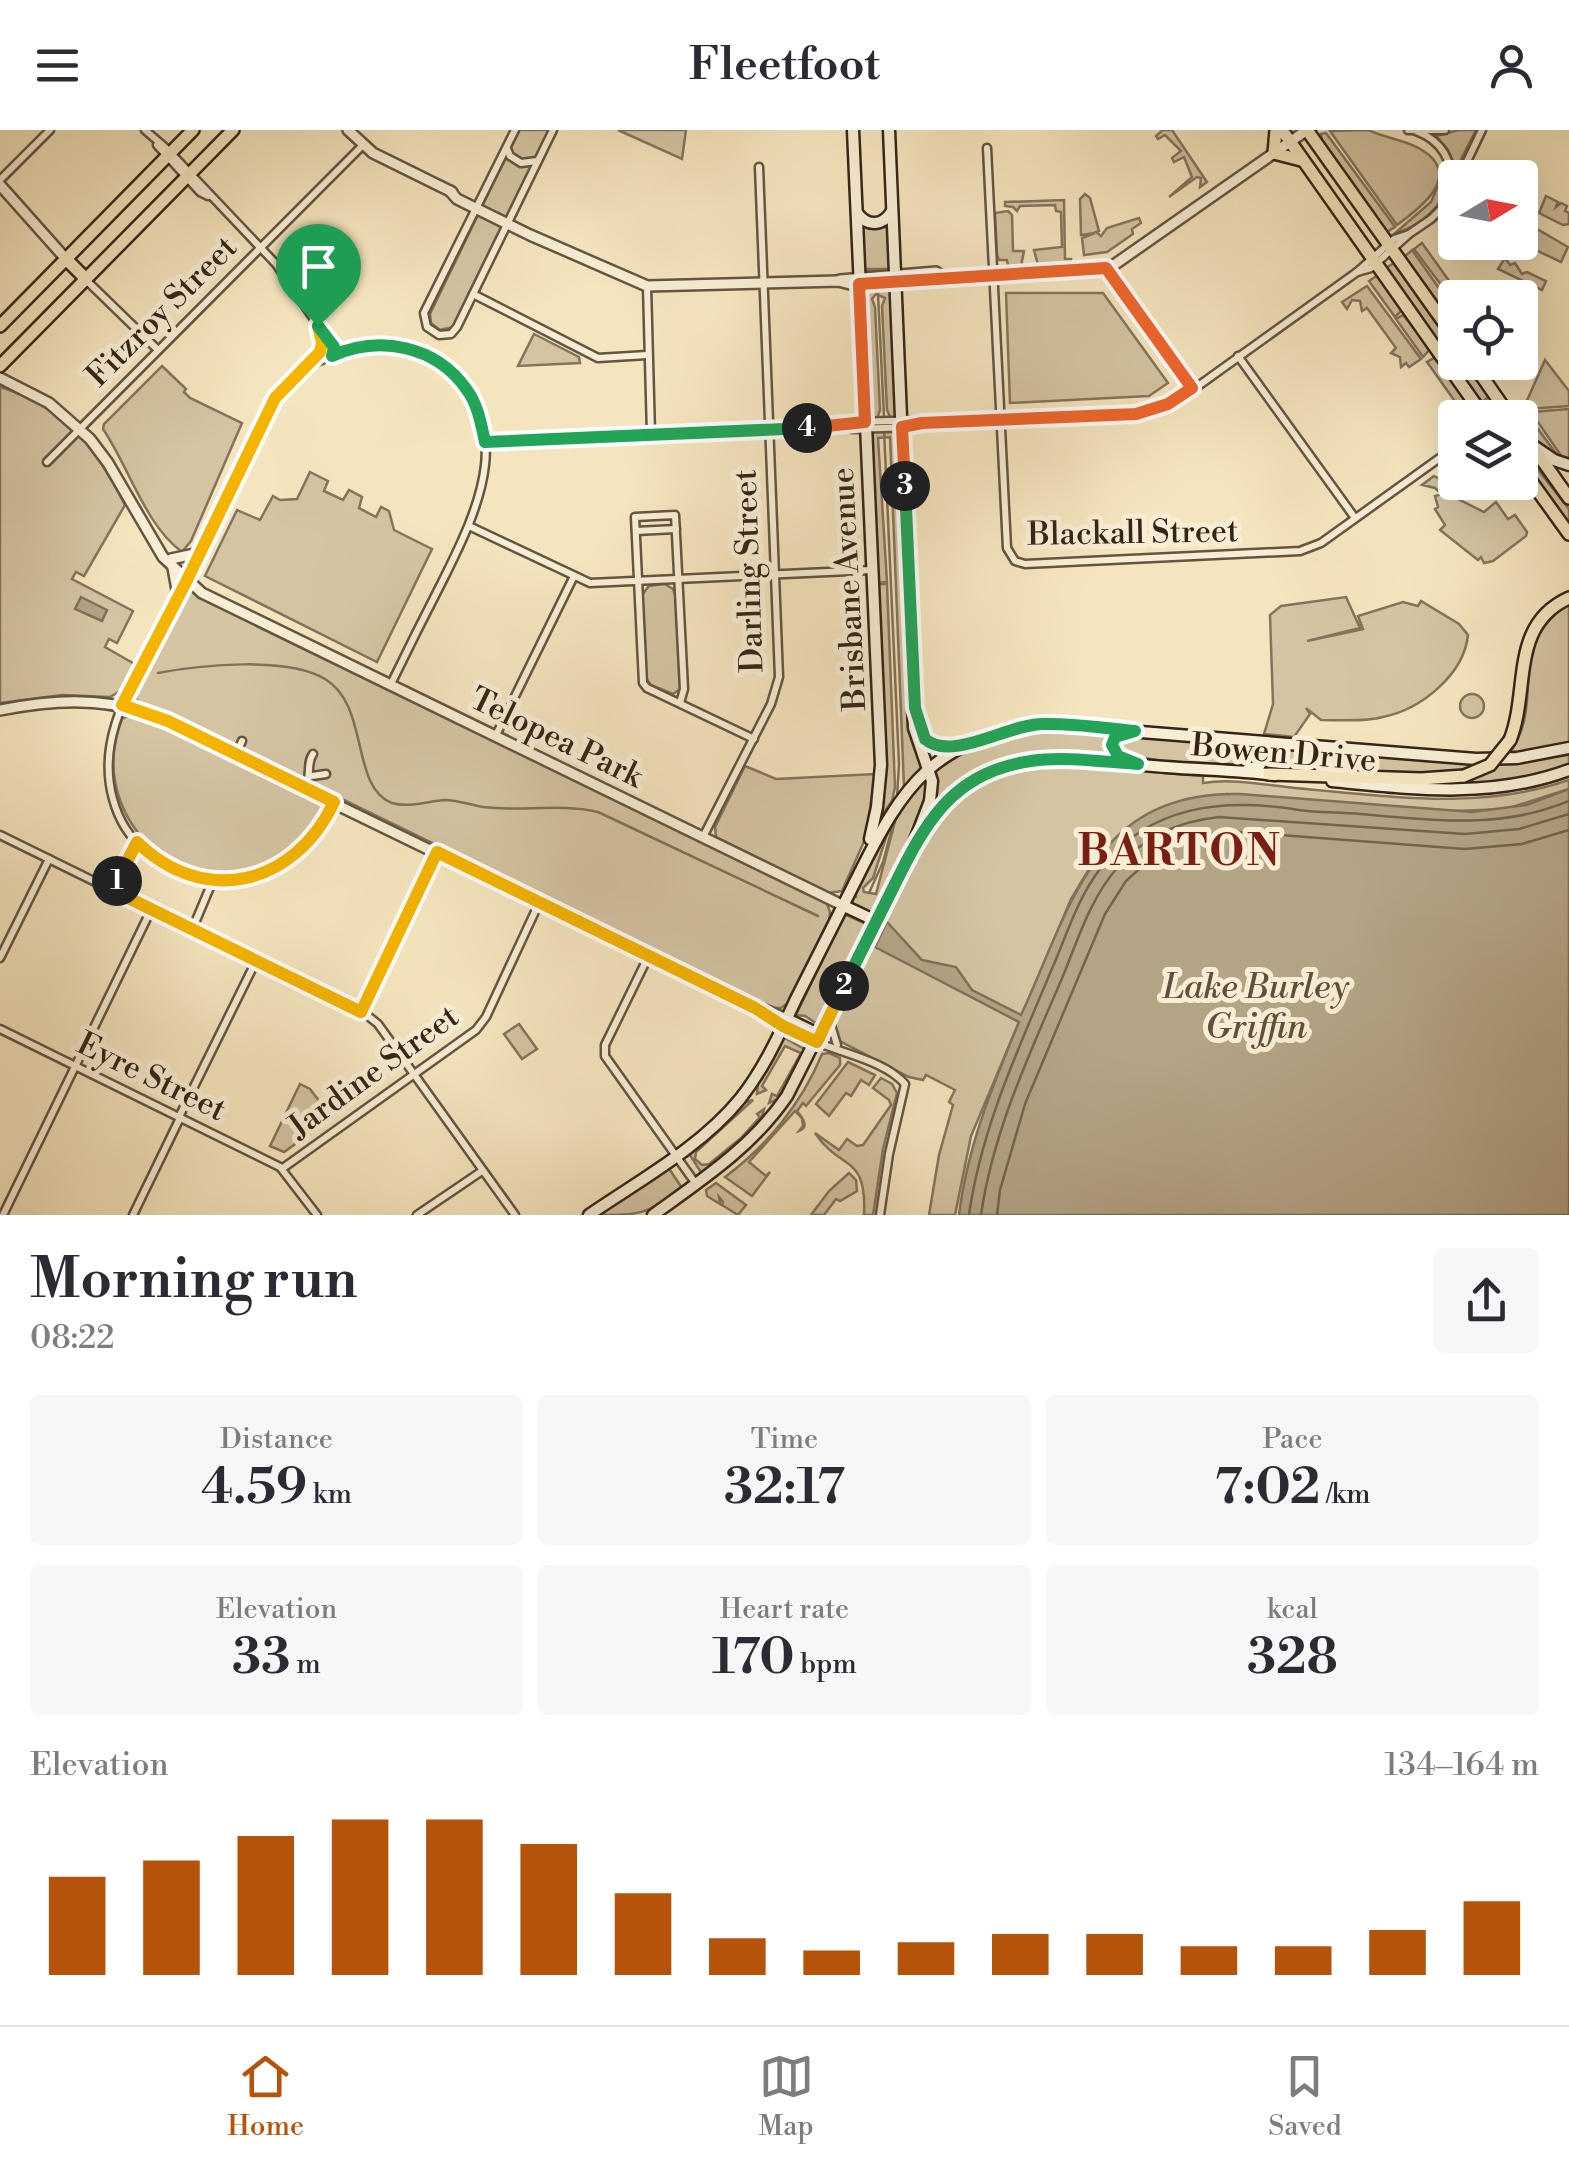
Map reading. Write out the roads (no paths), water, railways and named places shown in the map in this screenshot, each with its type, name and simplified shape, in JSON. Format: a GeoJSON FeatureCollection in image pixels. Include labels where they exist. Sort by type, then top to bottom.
{"type":"FeatureCollection","features":[{"type":"Feature","properties":{"kind":"main road"},"geometry":{"type":"LineString","coordinates":[[0,326],[193,130]]}},
{"type":"Feature","properties":{"kind":"main road"},"geometry":{"type":"LineString","coordinates":[[5,362],[233,130]]}},
{"type":"Feature","properties":{"kind":"main road","name":"Brisbane Avenue"},"geometry":{"type":"LineString","coordinates":[[854,130],[859,280],[871,425],[872,570],[881,766],[878,807],[864,864]]}},
{"type":"Feature","properties":{"kind":"main road","name":"Brisbane Avenue"},"geometry":{"type":"LineString","coordinates":[[889,130],[896,424],[916,738],[929,769]]}},
{"type":"Feature","properties":{"kind":"main road"},"geometry":{"type":"LineString","coordinates":[[1307,130],[1438,314]]}},
{"type":"Feature","properties":{"kind":"main road"},"geometry":{"type":"LineString","coordinates":[[1320,130],[1320,150]]}},
{"type":"Feature","properties":{"kind":"main road"},"geometry":{"type":"LineString","coordinates":[[1305,162],[1274,152],[1283,134],[1305,162],[1472,400]]}},
{"type":"Feature","properties":{"kind":"main road"},"geometry":{"type":"LineString","coordinates":[[856,210],[863,220],[878,223],[888,217],[892,206]]}},
{"type":"Feature","properties":{"kind":"main road"},"geometry":{"type":"LineString","coordinates":[[66,258],[86,279]]}},
{"type":"Feature","properties":{"kind":"main road"},"geometry":{"type":"LineString","coordinates":[[1538,448],[1569,466]]}},
{"type":"Feature","properties":{"kind":"main road"},"geometry":{"type":"LineString","coordinates":[[1538,455],[1569,498]]}},
{"type":"Feature","properties":{"kind":"main road"},"geometry":{"type":"LineString","coordinates":[[1538,491],[1569,534]]}},
{"type":"Feature","properties":{"kind":"main road"},"geometry":{"type":"LineString","coordinates":[[1269,774],[1421,779],[1464,776],[1490,765],[1510,740],[1520,704],[1525,648],[1541,619],[1569,598]]}},
{"type":"Feature","properties":{"kind":"main road"},"geometry":{"type":"LineString","coordinates":[[915,708],[927,742],[942,748],[959,748]]}},
{"type":"Feature","properties":{"kind":"main road","name":"Bowen Drive"},"geometry":{"type":"LineString","coordinates":[[864,864],[891,811],[929,769],[959,748],[1011,729],[1041,724],[1476,758],[1517,758],[1569,748]]}},
{"type":"Feature","properties":{"kind":"main road"},"geometry":{"type":"LineString","coordinates":[[1135,731],[1115,737],[1112,745],[1118,756],[1138,764]]}},
{"type":"Feature","properties":{"kind":"main road"},"geometry":{"type":"LineString","coordinates":[[1230,772],[1257,766],[1263,760],[1260,747],[1246,740]]}},
{"type":"Feature","properties":{"kind":"main road","name":"Bowen Drive"},"geometry":{"type":"LineString","coordinates":[[910,853],[925,825],[966,784],[1000,768],[1044,760],[1467,791],[1512,786],[1569,770]]}},
{"type":"Feature","properties":{"kind":"main road"},"geometry":{"type":"LineString","coordinates":[[652,1215],[734,1156],[766,1124],[790,1091],[910,853],[932,794],[929,769]]}},
{"type":"Feature","properties":{"kind":"main road"},"geometry":{"type":"LineString","coordinates":[[590,1215],[700,1138],[740,1100],[759,1072],[864,864]]}},
{"type":"Feature","properties":{"kind":"main road","name":"Telopea Park"},"geometry":{"type":"LineString","coordinates":[[842,905],[876,921]]}},
{"type":"Feature","properties":{"kind":"main road"},"geometry":{"type":"LineString","coordinates":[[785,1022],[818,1039]]}},
{"type":"Feature","properties":{"kind":"street"},"geometry":{"type":"LineString","coordinates":[[50,130],[0,183],[66,258]]}},
{"type":"Feature","properties":{"kind":"street"},"geometry":{"type":"LineString","coordinates":[[145,130],[296,289],[335,350],[330,357]]}},
{"type":"Feature","properties":{"kind":"street"},"geometry":{"type":"LineString","coordinates":[[348,130],[382,158],[647,286],[1106,268],[1274,152]]}},
{"type":"Feature","properties":{"kind":"street"},"geometry":{"type":"LineString","coordinates":[[504,130],[514,132],[424,312],[424,322],[439,335],[451,334],[554,130]]}},
{"type":"Feature","properties":{"kind":"street"},"geometry":{"type":"LineString","coordinates":[[1283,134],[1307,130]]}},
{"type":"Feature","properties":{"kind":"street"},"geometry":{"type":"LineString","coordinates":[[1412,131],[1445,130]]}},
{"type":"Feature","properties":{"kind":"street"},"geometry":{"type":"LineString","coordinates":[[1468,160],[1482,130]]}},
{"type":"Feature","properties":{"kind":"street"},"geometry":{"type":"LineString","coordinates":[[1412,131],[1434,140],[1448,160]]}},
{"type":"Feature","properties":{"kind":"street"},"geometry":{"type":"LineString","coordinates":[[508,144],[510,156],[521,163],[538,161]]}},
{"type":"Feature","properties":{"kind":"street","name":"Fitzroy Street"},"geometry":{"type":"LineString","coordinates":[[47,462],[363,145]]}},
{"type":"Feature","properties":{"kind":"street","name":"Blackall Street"},"geometry":{"type":"LineString","coordinates":[[987,148],[1006,548],[1010,558],[1022,564],[1296,552],[1321,543],[1438,460]]}},
{"type":"Feature","properties":{"kind":"street","name":"Darling Street"},"geometry":{"type":"LineString","coordinates":[[703,836],[771,704],[779,677],[758,167]]}},
{"type":"Feature","properties":{"kind":"street"},"geometry":{"type":"LineString","coordinates":[[485,442],[1136,414],[1168,404],[1192,388],[1358,272],[1366,271],[1374,260],[1438,212]]}},
{"type":"Feature","properties":{"kind":"street"},"geometry":{"type":"LineString","coordinates":[[1106,268],[1192,388]]}},
{"type":"Feature","properties":{"kind":"street"},"geometry":{"type":"LineString","coordinates":[[86,279],[158,350]]}},
{"type":"Feature","properties":{"kind":"street"},"geometry":{"type":"LineString","coordinates":[[647,286],[651,434]]}},
{"type":"Feature","properties":{"kind":"street"},"geometry":{"type":"LineString","coordinates":[[473,294],[598,358],[647,355]]}},
{"type":"Feature","properties":{"kind":"street"},"geometry":{"type":"LineString","coordinates":[[318,326],[324,356],[330,357]]}},
{"type":"Feature","properties":{"kind":"street"},"geometry":{"type":"LineString","coordinates":[[313,362],[331,344]]}},
{"type":"Feature","properties":{"kind":"street"},"geometry":{"type":"LineString","coordinates":[[334,802],[319,830],[279,866],[249,878],[213,880],[192,876],[167,866],[137,842],[116,811],[108,774],[110,736],[275,398],[313,362],[372,344],[398,346],[424,355],[467,390],[477,410],[487,462],[470,526],[391,684]]}},
{"type":"Feature","properties":{"kind":"street"},"geometry":{"type":"LineString","coordinates":[[1238,356],[1355,518]]}},
{"type":"Feature","properties":{"kind":"street"},"geometry":{"type":"LineString","coordinates":[[5,362],[16,386]]}},
{"type":"Feature","properties":{"kind":"street"},"geometry":{"type":"LineString","coordinates":[[0,381],[16,386]]}},
{"type":"Feature","properties":{"kind":"street","name":"Telopea Park"},"geometry":{"type":"LineString","coordinates":[[16,386],[49,403],[100,450],[132,508],[169,560],[186,579],[216,599],[842,905]]}},
{"type":"Feature","properties":{"kind":"street"},"geometry":{"type":"LineString","coordinates":[[487,462],[495,445],[504,441]]}},
{"type":"Feature","properties":{"kind":"street"},"geometry":{"type":"LineString","coordinates":[[680,703],[684,689],[675,515],[635,517],[643,683],[680,703],[754,739]]}},
{"type":"Feature","properties":{"kind":"street"},"geometry":{"type":"LineString","coordinates":[[470,526],[590,583],[872,570]]}},
{"type":"Feature","properties":{"kind":"street"},"geometry":{"type":"LineString","coordinates":[[636,531],[676,529]]}},
{"type":"Feature","properties":{"kind":"street"},"geometry":{"type":"LineString","coordinates":[[176,594],[169,560],[199,553]]}},
{"type":"Feature","properties":{"kind":"street"},"geometry":{"type":"LineString","coordinates":[[496,735],[574,576]]}},
{"type":"Feature","properties":{"kind":"street"},"geometry":{"type":"LineString","coordinates":[[0,710],[59,700],[122,705],[168,721],[785,1022]]}},
{"type":"Feature","properties":{"kind":"street"},"geometry":{"type":"LineString","coordinates":[[236,754],[242,741]]}},
{"type":"Feature","properties":{"kind":"street"},"geometry":{"type":"LineString","coordinates":[[305,788],[312,776],[313,754]]}},
{"type":"Feature","properties":{"kind":"street"},"geometry":{"type":"LineString","coordinates":[[312,776],[326,774]]}},
{"type":"Feature","properties":{"kind":"street"},"geometry":{"type":"LineString","coordinates":[[0,835],[361,1012],[378,1024],[515,1215]]}},
{"type":"Feature","properties":{"kind":"street"},"geometry":{"type":"LineString","coordinates":[[112,890],[137,842]]}},
{"type":"Feature","properties":{"kind":"street"},"geometry":{"type":"LineString","coordinates":[[361,1012],[437,852]]}},
{"type":"Feature","properties":{"kind":"street"},"geometry":{"type":"LineString","coordinates":[[0,958],[49,859]]}},
{"type":"Feature","properties":{"kind":"street"},"geometry":{"type":"LineString","coordinates":[[192,930],[213,880]]}},
{"type":"Feature","properties":{"kind":"street","name":"Jardine Street"},"geometry":{"type":"LineString","coordinates":[[283,1168],[482,1023],[540,902]]}},
{"type":"Feature","properties":{"kind":"street"},"geometry":{"type":"LineString","coordinates":[[3,1215],[151,910]]}},
{"type":"Feature","properties":{"kind":"street"},"geometry":{"type":"LineString","coordinates":[[648,956],[604,1051],[696,1184]]}},
{"type":"Feature","properties":{"kind":"street"},"geometry":{"type":"LineString","coordinates":[[133,1215],[256,960]]}},
{"type":"Feature","properties":{"kind":"street"},"geometry":{"type":"LineString","coordinates":[[769,1011],[794,1004]]}},
{"type":"Feature","properties":{"kind":"street"},"geometry":{"type":"LineString","coordinates":[[755,1008],[769,1011],[785,1022]]}},
{"type":"Feature","properties":{"kind":"street"},"geometry":{"type":"LineString","coordinates":[[829,1017],[830,1032],[840,1048]]}},
{"type":"Feature","properties":{"kind":"street","name":"Eyre Street"},"geometry":{"type":"LineString","coordinates":[[0,1028],[283,1168],[317,1215]]}},
{"type":"Feature","properties":{"kind":"street"},"geometry":{"type":"LineString","coordinates":[[818,1039],[898,1077],[905,1084],[886,1165],[880,1215]]}},
{"type":"Feature","properties":{"kind":"street"},"geometry":{"type":"LineString","coordinates":[[417,1215],[482,1171]]}},
{"type":"Feature","properties":{"kind":"water"},"geometry":{"type":"Polygon","coordinates":[[[81,597],[107,610],[102,621],[75,609],[81,597]]]}},
{"type":"Feature","properties":{"kind":"water","name":"Lake Burley Griffin"},"geometry":{"type":"Polygon","coordinates":[[[1569,789],[1569,1215],[959,1215],[975,1141],[1019,1022],[875,947],[887,922],[922,960],[956,967],[972,990],[1021,1015],[1074,897],[1094,863],[1119,834],[1151,812],[1190,798],[1240,794],[1472,812],[1526,805],[1569,789]]]}},
{"type":"Feature","properties":{"kind":"waterway"},"geometry":{"type":"LineString","coordinates":[[878,294],[884,417]]}},
{"type":"Feature","properties":{"kind":"waterway"},"geometry":{"type":"LineString","coordinates":[[884,430],[899,764],[897,797]]}},
{"type":"Feature","properties":{"kind":"waterway"},"geometry":{"type":"LineString","coordinates":[[158,673],[243,664],[309,672],[339,691],[349,708],[370,781],[392,803],[412,805],[445,800],[483,807],[598,812],[818,916]]}},
{"type":"Feature","properties":{"kind":"waterway"},"geometry":{"type":"LineString","coordinates":[[869,893],[883,862],[894,820]]}},
{"type":"Feature","properties":{"kind":"district","name":"BARTON"},"geometry":{"type":"Point","coordinates":[1180,850]}}]}
